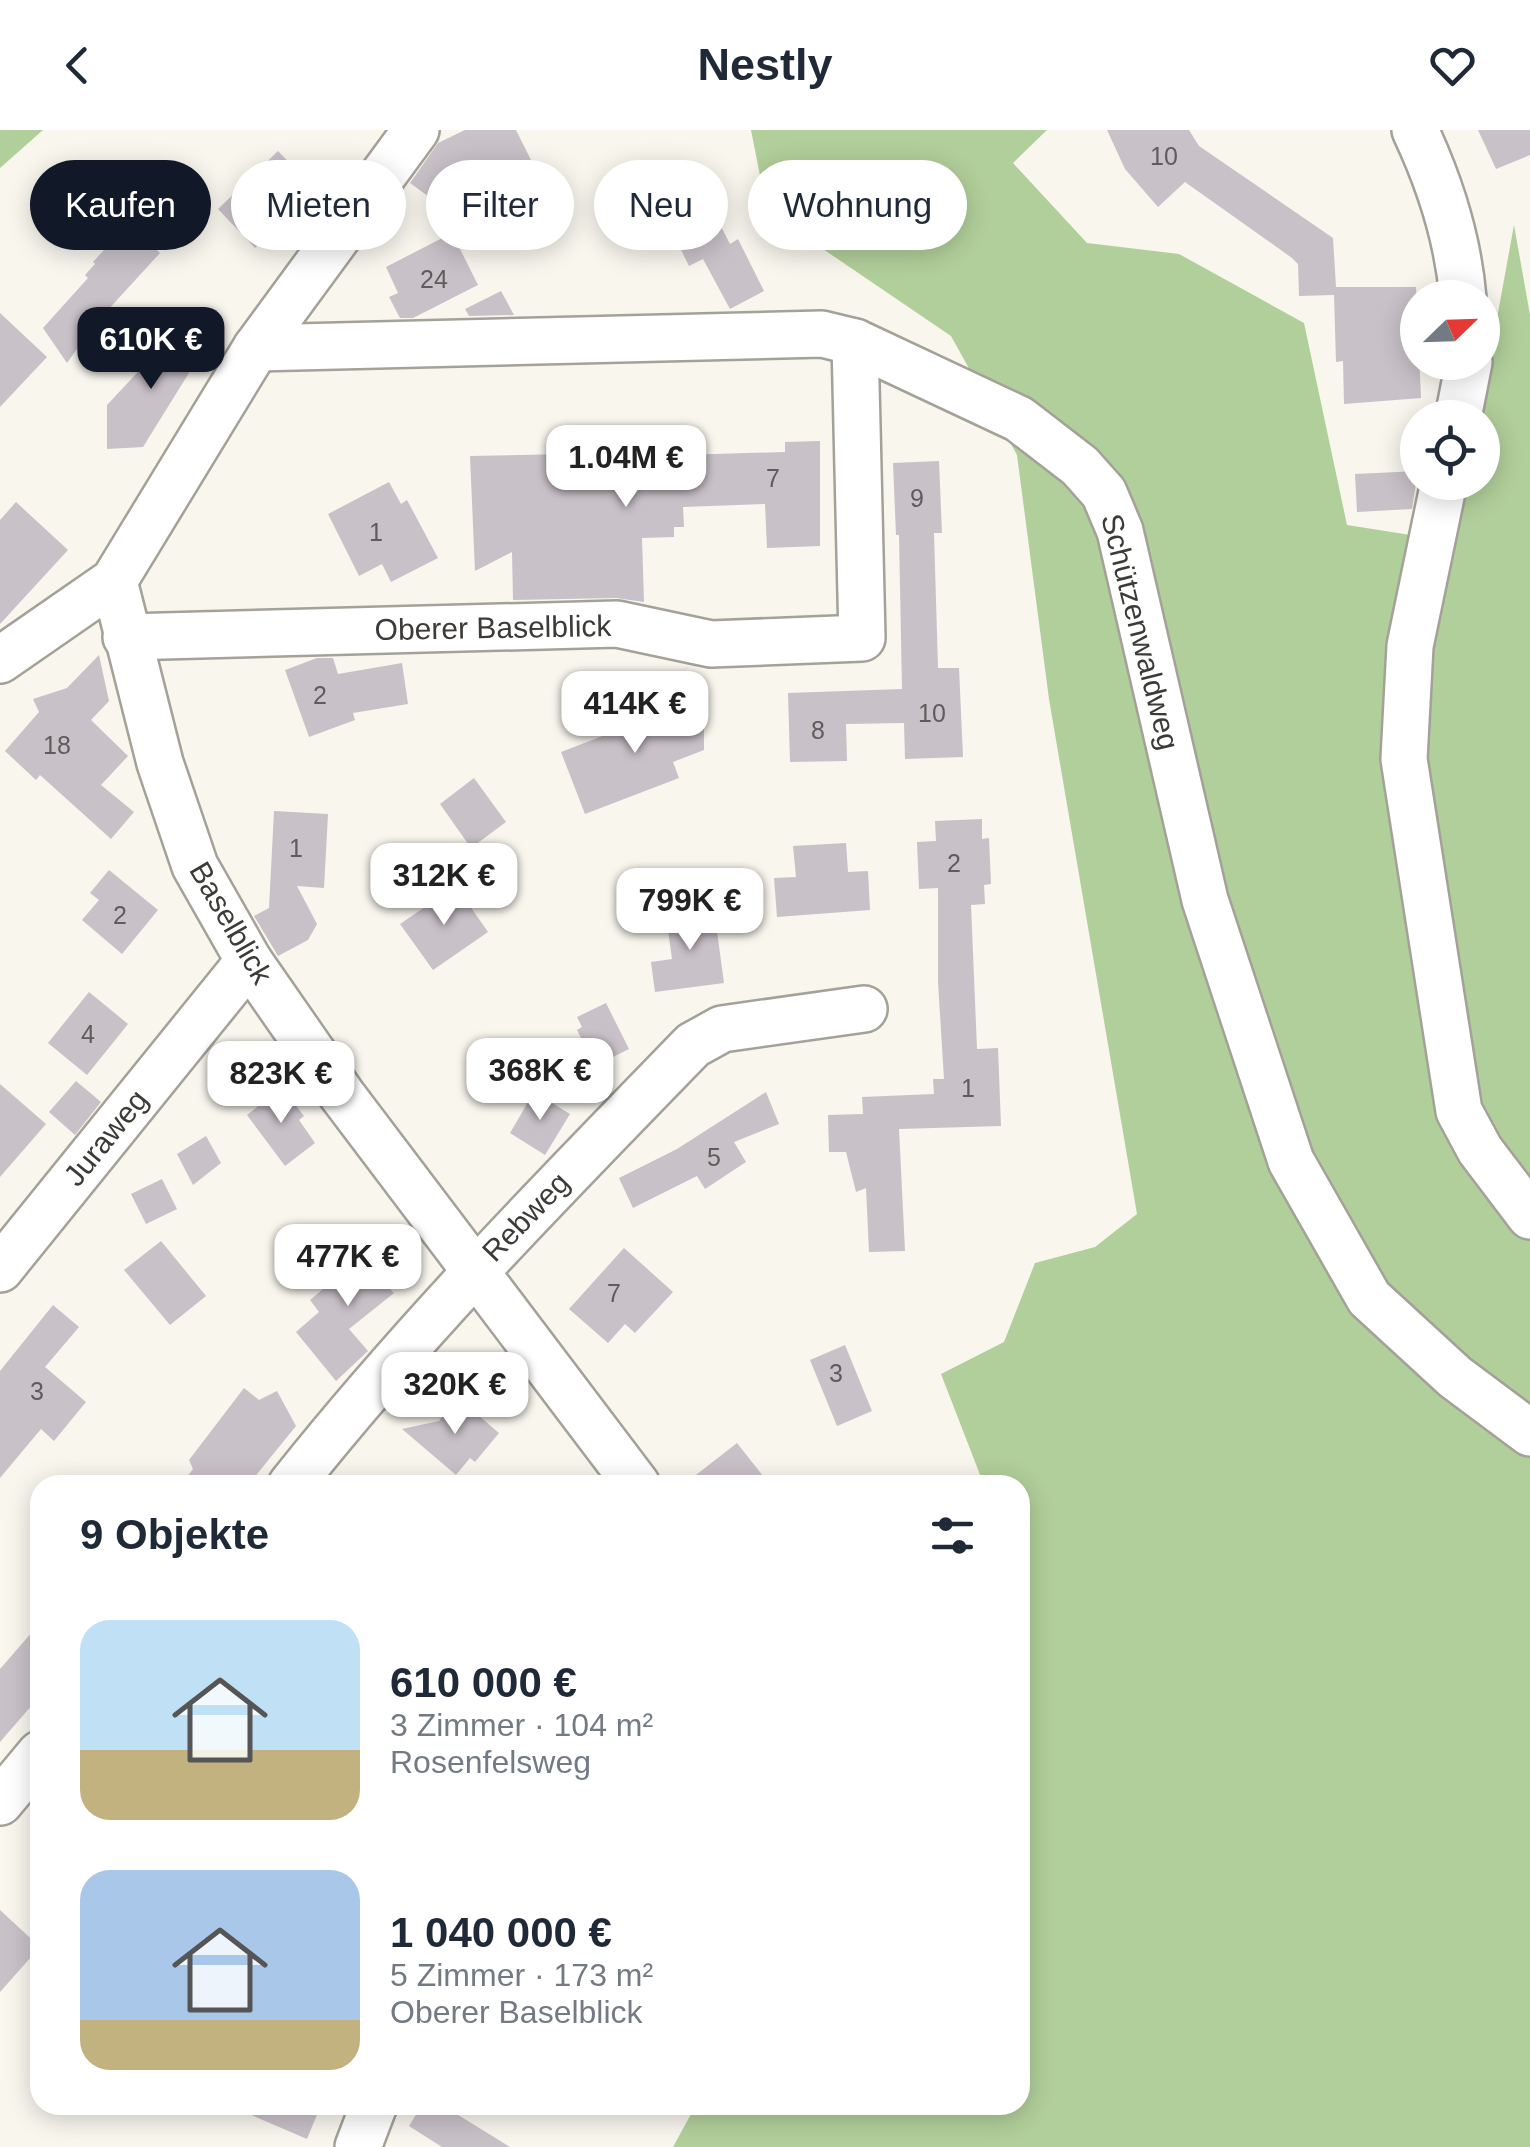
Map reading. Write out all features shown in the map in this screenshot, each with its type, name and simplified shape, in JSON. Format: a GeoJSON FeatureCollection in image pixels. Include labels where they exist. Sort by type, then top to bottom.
{"type":"FeatureCollection","features":[{"type":"Feature","properties":{"kind":"street"},"geometry":{"type":"LineString","coordinates":[[0,660],[114,581],[256,348],[416,130]]}},
{"type":"Feature","properties":{"kind":"street"},"geometry":{"type":"LineString","coordinates":[[1415,130],[1436,174],[1461,280]]}},
{"type":"Feature","properties":{"kind":"street","name":"Schützenwaldweg"},"geometry":{"type":"LineString","coordinates":[[256,348],[822,334],[854,342],[1018,420],[1080,466],[1104,493],[1120,531],[1204,900],[1291,1161],[1368,1298],[1455,1377],[1530,1433]]}},
{"type":"Feature","properties":{"kind":"street","name":"Oberer Baselblick"},"geometry":{"type":"LineString","coordinates":[[126,637],[617,624],[711,644],[862,638],[854,342]]}},
{"type":"Feature","properties":{"kind":"street"},"geometry":{"type":"LineString","coordinates":[[1440,500],[1410,646],[1404,759],[1460,1111],[1480,1150],[1530,1216]]}},
{"type":"Feature","properties":{"kind":"street","name":"Baselblick"},"geometry":{"type":"LineString","coordinates":[[114,581],[160,763],[195,866],[249,961],[342,1095],[630,1475]]}},
{"type":"Feature","properties":{"kind":"street","name":"Juraweg"},"geometry":{"type":"LineString","coordinates":[[0,1269],[249,961]]}},
{"type":"Feature","properties":{"kind":"street","name":"Rebweg"},"geometry":{"type":"LineString","coordinates":[[299,1475],[354,1405],[475,1269],[693,1046],[722,1029],[864,1009]]}},
{"type":"Feature","properties":{"kind":"street"},"geometry":{"type":"LineString","coordinates":[[0,1802],[30,1766]]}},
{"type":"Feature","properties":{"kind":"street"},"geometry":{"type":"LineString","coordinates":[[358,2147],[370,2115]]}},
{"type":"Feature","properties":{"kind":"green space"},"geometry":{"type":"Polygon","coordinates":[[[0,130],[43,130],[0,168],[0,130]]]}},
{"type":"Feature","properties":{"kind":"green space"},"geometry":{"type":"Polygon","coordinates":[[[751,130],[1047,130],[1013,163],[1087,243],[1179,254],[1304,323],[1347,525],[1455,542],[1464,500],[1500,500],[1500,400],[1482,400],[1486,380],[1500,380],[1500,302],[1514,225],[1530,315],[1530,2147],[673,2147],[691,2115],[1030,2115],[1030,1475],[980,1475],[941,1374],[1004,1342],[1035,1263],[1095,1247],[1137,1214],[1049,699],[1017,455],[951,336],[824,250],[967,250],[967,160],[757,160],[751,130]]]}},
{"type":"Feature","properties":{"kind":"building"},"geometry":{"type":"Polygon","coordinates":[[[465,130],[516,130],[531,160],[426,160],[438,143],[465,130]]]}},
{"type":"Feature","properties":{"kind":"building"},"geometry":{"type":"Polygon","coordinates":[[[1107,130],[1189,130],[1199,146],[1333,238],[1336,287],[1400,287],[1400,380],[1420,380],[1421,398],[1344,404],[1343,361],[1336,362],[1334,295],[1299,296],[1298,264],[1292,258],[1185,182],[1158,207],[1125,169],[1107,130]]]}},
{"type":"Feature","properties":{"kind":"building"},"geometry":{"type":"Polygon","coordinates":[[[1478,130],[1530,130],[1530,155],[1496,169],[1478,130]]]}},
{"type":"Feature","properties":{"kind":"building"},"geometry":{"type":"Polygon","coordinates":[[[278,151],[287,160],[269,160],[278,151]]]}},
{"type":"Feature","properties":{"kind":"building"},"geometry":{"type":"Polygon","coordinates":[[[426,160],[426,195],[410,183],[426,160]]]}},
{"type":"Feature","properties":{"kind":"building"},"geometry":{"type":"Polygon","coordinates":[[[231,196],[231,223],[218,209],[231,196]]]}},
{"type":"Feature","properties":{"kind":"building"},"geometry":{"type":"Polygon","coordinates":[[[738,239],[764,291],[730,309],[703,259],[689,266],[681,250],[728,250],[728,240],[730,244],[738,239]]]}},
{"type":"Feature","properties":{"kind":"building"},"geometry":{"type":"Polygon","coordinates":[[[426,246],[426,250],[460,250],[478,285],[413,318],[400,318],[389,297],[398,293],[386,267],[426,246]]]}},
{"type":"Feature","properties":{"kind":"building"},"geometry":{"type":"Polygon","coordinates":[[[104,250],[160,253],[106,312],[106,308],[67,363],[43,328],[88,278],[85,275],[104,250]]]}},
{"type":"Feature","properties":{"kind":"building"},"geometry":{"type":"Polygon","coordinates":[[[501,291],[514,315],[469,316],[465,309],[501,291]]]}},
{"type":"Feature","properties":{"kind":"building"},"geometry":{"type":"Polygon","coordinates":[[[0,313],[47,357],[0,407],[0,313]]]}},
{"type":"Feature","properties":{"kind":"building"},"geometry":{"type":"Polygon","coordinates":[[[182,325],[205,347],[143,447],[107,449],[107,405],[182,325]]]}},
{"type":"Feature","properties":{"kind":"building"},"geometry":{"type":"Polygon","coordinates":[[[820,441],[820,546],[767,548],[765,504],[683,507],[684,527],[674,527],[674,537],[642,538],[644,602],[616,598],[513,600],[512,552],[475,571],[470,456],[612,453],[612,446],[681,444],[681,455],[785,452],[785,442],[820,441]]]}},
{"type":"Feature","properties":{"kind":"building"},"geometry":{"type":"Polygon","coordinates":[[[939,461],[942,533],[934,533],[938,668],[959,668],[963,757],[905,759],[904,723],[846,724],[847,761],[790,762],[788,693],[902,689],[899,535],[893,463],[939,461]]]}},
{"type":"Feature","properties":{"kind":"building"},"geometry":{"type":"Polygon","coordinates":[[[1400,472],[1400,500],[1413,500],[1412,509],[1357,512],[1355,474],[1400,472]]]}},
{"type":"Feature","properties":{"kind":"building"},"geometry":{"type":"Polygon","coordinates":[[[389,482],[401,504],[407,500],[438,558],[391,582],[382,564],[359,576],[328,514],[389,482]]]}},
{"type":"Feature","properties":{"kind":"building"},"geometry":{"type":"Polygon","coordinates":[[[16,502],[68,550],[0,624],[0,520],[16,502]]]}},
{"type":"Feature","properties":{"kind":"building"},"geometry":{"type":"Polygon","coordinates":[[[99,655],[109,701],[91,720],[128,756],[101,785],[134,812],[111,839],[40,775],[36,780],[5,751],[39,712],[33,699],[67,688],[99,655]]]}},
{"type":"Feature","properties":{"kind":"building"},"geometry":{"type":"Polygon","coordinates":[[[317,658],[333,658],[338,674],[402,663],[408,704],[353,713],[355,720],[309,737],[285,670],[317,658]]]}},
{"type":"Feature","properties":{"kind":"building"},"geometry":{"type":"Polygon","coordinates":[[[704,697],[704,750],[673,762],[679,778],[585,814],[561,752],[704,697]]]}},
{"type":"Feature","properties":{"kind":"building"},"geometry":{"type":"Polygon","coordinates":[[[474,778],[506,822],[471,848],[440,804],[474,778]]]}},
{"type":"Feature","properties":{"kind":"building"},"geometry":{"type":"Polygon","coordinates":[[[274,811],[328,814],[324,888],[297,886],[317,924],[308,940],[278,956],[254,916],[269,908],[274,811]]]}},
{"type":"Feature","properties":{"kind":"building"},"geometry":{"type":"Polygon","coordinates":[[[982,819],[982,839],[989,838],[991,884],[984,885],[985,904],[971,905],[977,1049],[998,1048],[1001,1126],[899,1129],[905,1251],[869,1252],[866,1188],[856,1192],[846,1152],[829,1152],[828,1115],[863,1114],[862,1097],[934,1094],[933,1079],[944,1079],[938,888],[919,889],[917,842],[936,841],[935,821],[982,819]]]}},
{"type":"Feature","properties":{"kind":"building"},"geometry":{"type":"Polygon","coordinates":[[[846,843],[848,872],[868,871],[870,910],[777,917],[774,878],[796,877],[793,846],[846,843]]]}},
{"type":"Feature","properties":{"kind":"building"},"geometry":{"type":"Polygon","coordinates":[[[109,870],[158,910],[122,954],[82,920],[99,900],[90,893],[109,870]]]}},
{"type":"Feature","properties":{"kind":"building"},"geometry":{"type":"Polygon","coordinates":[[[456,886],[488,932],[433,970],[400,924],[456,886]]]}},
{"type":"Feature","properties":{"kind":"building"},"geometry":{"type":"Polygon","coordinates":[[[714,909],[724,983],[655,992],[651,962],[672,959],[666,916],[714,909]]]}},
{"type":"Feature","properties":{"kind":"building"},"geometry":{"type":"Polygon","coordinates":[[[89,992],[128,1024],[87,1075],[48,1043],[89,992]]]}},
{"type":"Feature","properties":{"kind":"building"},"geometry":{"type":"Polygon","coordinates":[[[606,1003],[629,1049],[595,1066],[577,1030],[582,1027],[577,1017],[606,1003]]]}},
{"type":"Feature","properties":{"kind":"building"},"geometry":{"type":"Polygon","coordinates":[[[76,1081],[101,1102],[75,1135],[49,1112],[76,1081]]]}},
{"type":"Feature","properties":{"kind":"building"},"geometry":{"type":"Polygon","coordinates":[[[0,1084],[46,1124],[0,1177],[0,1084]]]}},
{"type":"Feature","properties":{"kind":"building"},"geometry":{"type":"Polygon","coordinates":[[[263,1090],[287,1094],[304,1116],[299,1120],[315,1143],[285,1166],[247,1115],[261,1104],[263,1090]]]}},
{"type":"Feature","properties":{"kind":"building"},"geometry":{"type":"Polygon","coordinates":[[[534,1092],[570,1114],[545,1155],[510,1133],[534,1092]]]}},
{"type":"Feature","properties":{"kind":"building"},"geometry":{"type":"Polygon","coordinates":[[[766,1092],[779,1124],[734,1142],[746,1162],[705,1189],[697,1176],[633,1208],[619,1178],[677,1149],[766,1092]]]}},
{"type":"Feature","properties":{"kind":"building"},"geometry":{"type":"Polygon","coordinates":[[[206,1136],[221,1163],[193,1185],[177,1154],[206,1136]]]}},
{"type":"Feature","properties":{"kind":"building"},"geometry":{"type":"Polygon","coordinates":[[[162,1179],[177,1209],[146,1224],[131,1194],[162,1179]]]}},
{"type":"Feature","properties":{"kind":"building"},"geometry":{"type":"Polygon","coordinates":[[[161,1241],[206,1296],[170,1325],[124,1270],[161,1241]]]}},
{"type":"Feature","properties":{"kind":"building"},"geometry":{"type":"Polygon","coordinates":[[[375,1241],[404,1276],[389,1288],[394,1293],[349,1329],[368,1351],[336,1381],[296,1332],[319,1312],[310,1300],[375,1241]]]}},
{"type":"Feature","properties":{"kind":"building"},"geometry":{"type":"Polygon","coordinates":[[[624,1248],[673,1292],[635,1333],[625,1324],[608,1343],[569,1309],[624,1248]]]}},
{"type":"Feature","properties":{"kind":"building"},"geometry":{"type":"Polygon","coordinates":[[[53,1305],[79,1327],[45,1367],[86,1402],[54,1441],[41,1429],[0,1478],[0,1371],[53,1305]]]}},
{"type":"Feature","properties":{"kind":"building"},"geometry":{"type":"Polygon","coordinates":[[[845,1345],[872,1411],[837,1426],[810,1360],[845,1345]]]}},
{"type":"Feature","properties":{"kind":"building"},"geometry":{"type":"Polygon","coordinates":[[[244,1388],[259,1400],[277,1391],[296,1426],[256,1475],[188,1475],[193,1469],[189,1460],[244,1388]]]}},
{"type":"Feature","properties":{"kind":"building"},"geometry":{"type":"Polygon","coordinates":[[[458,1398],[499,1433],[475,1462],[470,1458],[456,1475],[402,1429],[439,1421],[458,1398]]]}},
{"type":"Feature","properties":{"kind":"building"},"geometry":{"type":"Polygon","coordinates":[[[737,1443],[762,1475],[696,1475],[737,1443]]]}},
{"type":"Feature","properties":{"kind":"building"},"geometry":{"type":"Polygon","coordinates":[[[30,1634],[30,1708],[0,1742],[0,1669],[30,1634]]]}},
{"type":"Feature","properties":{"kind":"building"},"geometry":{"type":"Polygon","coordinates":[[[0,1910],[30,1938],[30,1958],[0,1992],[0,1910]]]}},
{"type":"Feature","properties":{"kind":"building"},"geometry":{"type":"Polygon","coordinates":[[[251,2115],[317,2115],[307,2139],[251,2115]]]}},
{"type":"Feature","properties":{"kind":"building"},"geometry":{"type":"Polygon","coordinates":[[[416,2115],[458,2115],[510,2147],[442,2147],[409,2126],[416,2115]]]}}]}
